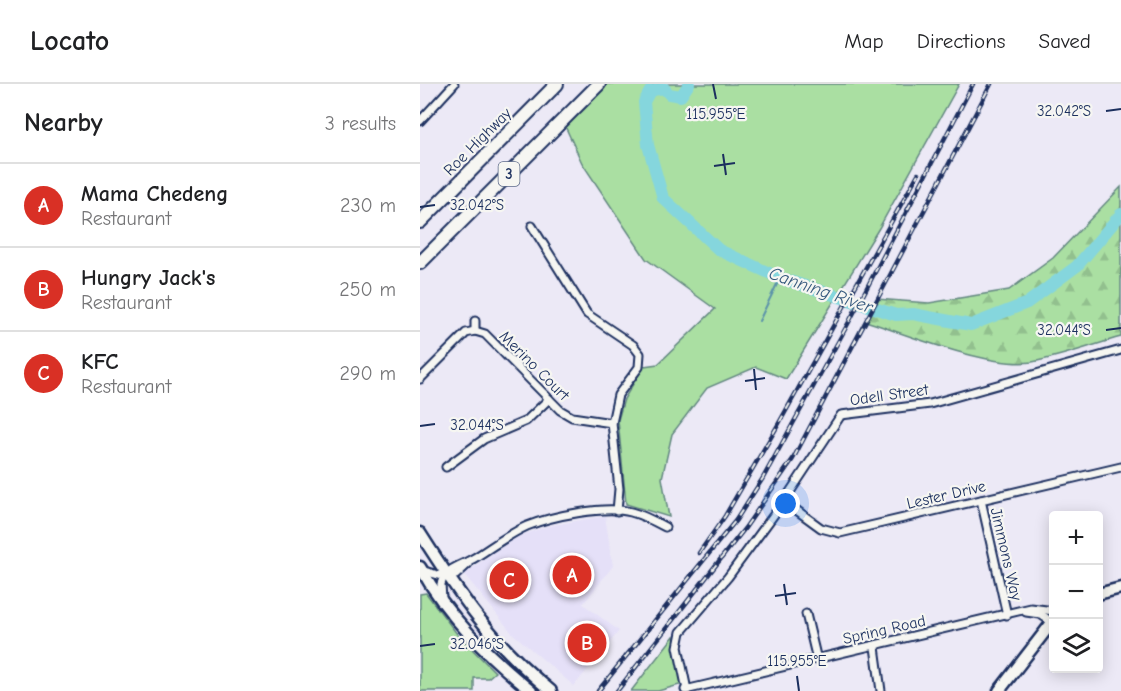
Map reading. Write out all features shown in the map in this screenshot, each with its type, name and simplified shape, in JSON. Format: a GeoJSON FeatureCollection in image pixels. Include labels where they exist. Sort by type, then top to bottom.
{"type":"FeatureCollection","features":[{"type":"Feature","properties":{"kind":"highway","name":"Roe Highway"},"geometry":{"type":"LineString","coordinates":[[420,222],[557,84]]}},
{"type":"Feature","properties":{"kind":"highway","name":"3"},"geometry":{"type":"LineString","coordinates":[[420,263],[599,84]]}},
{"type":"Feature","properties":{"kind":"main road"},"geometry":{"type":"LineString","coordinates":[[420,532],[480,622],[514,660],[551,691]]}},
{"type":"Feature","properties":{"kind":"main road"},"geometry":{"type":"LineString","coordinates":[[421,568],[445,607],[472,639],[531,691]]}},
{"type":"Feature","properties":{"kind":"main road"},"geometry":{"type":"LineString","coordinates":[[1103,593],[1121,588]]}},
{"type":"Feature","properties":{"kind":"main road"},"geometry":{"type":"LineString","coordinates":[[999,691],[1052,619]]}},
{"type":"Feature","properties":{"kind":"main road"},"geometry":{"type":"LineString","coordinates":[[480,622],[476,630],[478,636],[510,667],[518,680]]}},
{"type":"Feature","properties":{"kind":"street"},"geometry":{"type":"LineString","coordinates":[[420,121],[454,84]]}},
{"type":"Feature","properties":{"kind":"street"},"geometry":{"type":"LineString","coordinates":[[532,226],[587,314],[633,345],[640,354],[639,367],[618,395],[612,423],[619,489],[617,511]]}},
{"type":"Feature","properties":{"kind":"street","name":"Merino Court"},"geometry":{"type":"LineString","coordinates":[[475,321],[475,331]]}},
{"type":"Feature","properties":{"kind":"street","name":"Merino Court"},"geometry":{"type":"LineString","coordinates":[[420,379],[466,333],[475,331],[485,334],[549,399],[572,417],[612,423]]}},
{"type":"Feature","properties":{"kind":"street","name":"Odell Street"},"geometry":{"type":"LineString","coordinates":[[685,690],[678,647],[681,632],[728,577],[784,501],[841,415],[930,404],[1121,350]]}},
{"type":"Feature","properties":{"kind":"street"},"geometry":{"type":"LineString","coordinates":[[446,467],[484,439],[526,420],[549,399]]}},
{"type":"Feature","properties":{"kind":"street","name":"Lester Drive"},"geometry":{"type":"LineString","coordinates":[[784,501],[821,528],[840,533],[1121,467]]}},
{"type":"Feature","properties":{"kind":"street","name":"Jimmons Way"},"geometry":{"type":"LineString","coordinates":[[981,500],[1007,615]]}},
{"type":"Feature","properties":{"kind":"street"},"geometry":{"type":"LineString","coordinates":[[445,607],[441,584],[453,567],[472,560],[514,533],[541,521],[577,514],[617,511],[630,512],[665,527]]}},
{"type":"Feature","properties":{"kind":"street"},"geometry":{"type":"LineString","coordinates":[[421,568],[438,575],[446,574]]}},
{"type":"Feature","properties":{"kind":"street","name":"Spring Road"},"geometry":{"type":"LineString","coordinates":[[685,690],[1021,612],[1033,612],[1049,617]]}},
{"type":"Feature","properties":{"kind":"street"},"geometry":{"type":"LineString","coordinates":[[806,614],[817,660]]}},
{"type":"Feature","properties":{"kind":"street"},"geometry":{"type":"LineString","coordinates":[[875,647],[881,691]]}},
{"type":"Feature","properties":{"kind":"shaded area"},"geometry":{"type":"Polygon","coordinates":[[[605,516],[613,566],[583,604],[619,631],[574,686],[512,633],[464,574],[516,537],[548,526],[605,516]]]}},
{"type":"Feature","properties":{"kind":"green space"},"geometry":{"type":"Polygon","coordinates":[[[607,84],[959,84],[879,228],[786,379],[756,367],[707,388],[672,434],[662,478],[669,517],[626,504],[618,420],[624,399],[644,366],[658,364],[715,309],[646,259],[582,163],[565,126],[607,84]]]}},
{"type":"Feature","properties":{"kind":"green space"},"geometry":{"type":"Polygon","coordinates":[[[1121,187],[1121,337],[1043,360],[1014,363],[949,349],[866,321],[876,299],[929,303],[1009,290],[1053,258],[1121,187]]]}},
{"type":"Feature","properties":{"kind":"green space"},"geometry":{"type":"Polygon","coordinates":[[[426,593],[457,634],[495,672],[488,678],[474,678],[474,691],[420,691],[420,594],[426,593]]]}},
{"type":"Feature","properties":{"kind":"green space"},"geometry":{"type":"Polygon","coordinates":[[[674,636],[683,684],[658,691],[631,691],[674,636]]]}},
{"type":"Feature","properties":{"kind":"waterway","name":"Canning River"},"geometry":{"type":"LineString","coordinates":[[689,84],[681,96],[669,94],[664,88],[650,91],[644,102],[648,145],[663,198],[719,250],[780,278],[896,315],[913,314],[971,325],[1027,303],[1077,266],[1121,214]]}},
{"type":"Feature","properties":{"kind":"waterway"},"geometry":{"type":"LineString","coordinates":[[759,321],[780,278]]}},
{"type":"Feature","properties":{"kind":"railway"},"geometry":{"type":"LineString","coordinates":[[598,691],[736,520],[763,478],[849,322],[973,84]]}},
{"type":"Feature","properties":{"kind":"railway"},"geometry":{"type":"LineString","coordinates":[[617,691],[745,528],[793,459],[991,84]]}},
{"type":"Feature","properties":{"kind":"railway"},"geometry":{"type":"LineString","coordinates":[[699,553],[725,516],[778,425],[918,174]]}},
{"type":"Feature","properties":{"kind":"place","name":"Mama Chedeng"},"geometry":{"type":"Point","coordinates":[572,575]}},
{"type":"Feature","properties":{"kind":"place","name":"KFC"},"geometry":{"type":"Point","coordinates":[509,580]}},
{"type":"Feature","properties":{"kind":"place","name":"Hungry Jack's"},"geometry":{"type":"Point","coordinates":[587,643]}}]}
